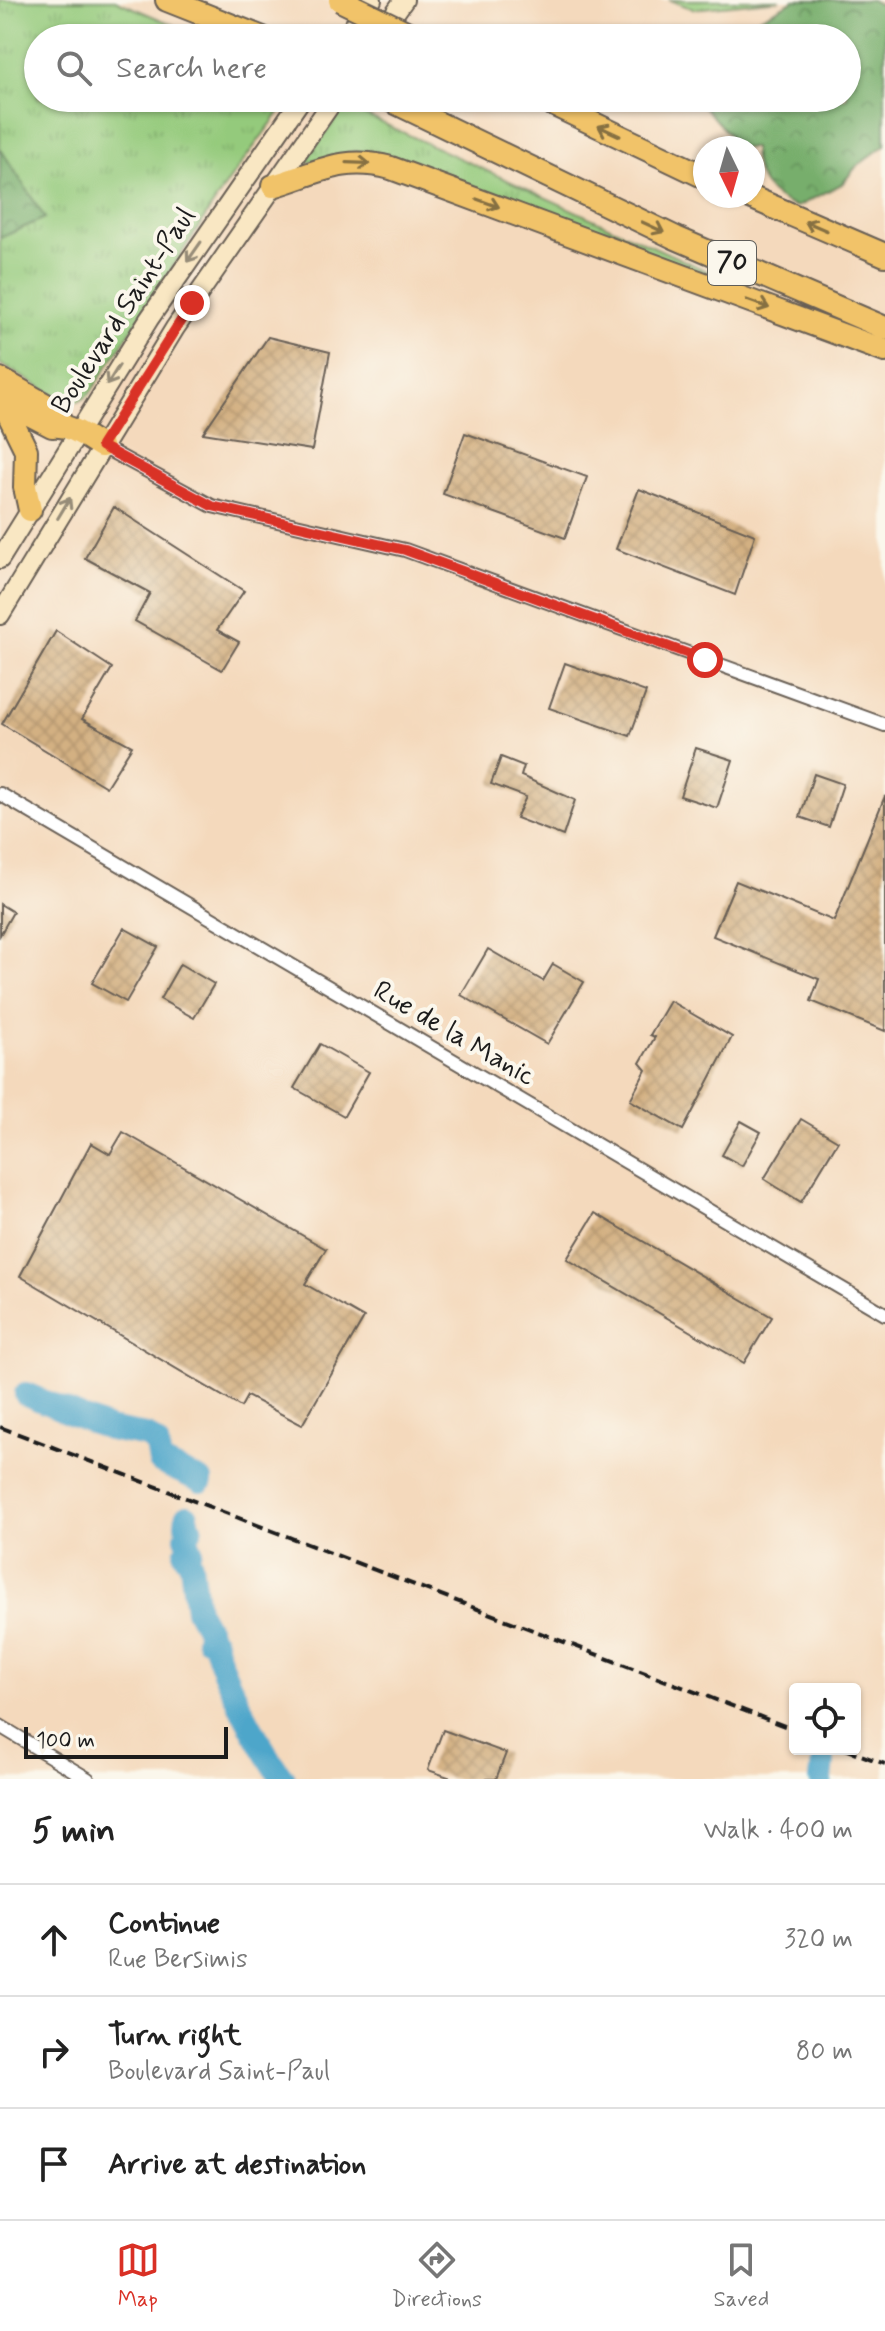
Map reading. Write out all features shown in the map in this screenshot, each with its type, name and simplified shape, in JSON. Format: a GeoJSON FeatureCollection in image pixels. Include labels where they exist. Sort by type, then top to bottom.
{"type":"FeatureCollection","features":[{"type":"Feature","properties":{"kind":"highway"},"geometry":{"type":"LineString","coordinates":[[167,0],[228,24]]}},
{"type":"Feature","properties":{"kind":"highway"},"geometry":{"type":"LineString","coordinates":[[186,0],[235,24]]}},
{"type":"Feature","properties":{"kind":"highway"},"geometry":{"type":"LineString","coordinates":[[340,0],[389,24]]}},
{"type":"Feature","properties":{"kind":"highway","name":"70"},"geometry":{"type":"LineString","coordinates":[[415,112],[676,238],[885,328]]}},
{"type":"Feature","properties":{"kind":"highway"},"geometry":{"type":"LineString","coordinates":[[569,112],[693,171]]}},
{"type":"Feature","properties":{"kind":"highway"},"geometry":{"type":"LineString","coordinates":[[273,186],[338,163],[362,162],[391,168],[885,351]]}},
{"type":"Feature","properties":{"kind":"highway","name":"70"},"geometry":{"type":"LineString","coordinates":[[765,203],[885,255]]}},
{"type":"Feature","properties":{"kind":"highway"},"geometry":{"type":"LineString","coordinates":[[0,379],[55,410],[70,428],[101,446]]}},
{"type":"Feature","properties":{"kind":"highway"},"geometry":{"type":"LineString","coordinates":[[0,399],[52,426],[70,428]]}},
{"type":"Feature","properties":{"kind":"highway"},"geometry":{"type":"LineString","coordinates":[[0,399],[26,450],[25,487],[30,510]]}},
{"type":"Feature","properties":{"kind":"main road"},"geometry":{"type":"LineString","coordinates":[[355,24],[372,0]]}},
{"type":"Feature","properties":{"kind":"main road"},"geometry":{"type":"LineString","coordinates":[[387,24],[404,0]]}},
{"type":"Feature","properties":{"kind":"main road","name":"Boulevard Saint-Paul"},"geometry":{"type":"LineString","coordinates":[[0,559],[30,510],[70,428],[292,112]]}},
{"type":"Feature","properties":{"kind":"main road","name":"Boulevard Saint-Paul"},"geometry":{"type":"LineString","coordinates":[[0,615],[175,328],[325,112]]}},
{"type":"Feature","properties":{"kind":"street"},"geometry":{"type":"LineString","coordinates":[[101,446],[212,506],[405,550],[885,725]]}},
{"type":"Feature","properties":{"kind":"street","name":"Rue de la Manic"},"geometry":{"type":"LineString","coordinates":[[0,794],[885,1314]]}},
{"type":"Feature","properties":{"kind":"street"},"geometry":{"type":"LineString","coordinates":[[0,1726],[88,1779]]}},
{"type":"Feature","properties":{"kind":"green space"},"geometry":{"type":"Polygon","coordinates":[[[0,0],[115,0],[171,24],[24,24],[24,112],[280,112],[228,182],[89,395],[77,402],[63,400],[0,364],[0,0]]]}},
{"type":"Feature","properties":{"kind":"green space"},"geometry":{"type":"Polygon","coordinates":[[[669,0],[780,0],[694,9],[669,0]]]}},
{"type":"Feature","properties":{"kind":"green space"},"geometry":{"type":"Polygon","coordinates":[[[794,0],[871,0],[885,7],[885,145],[856,167],[842,184],[797,207],[778,198],[765,186],[765,136],[729,136],[708,112],[861,112],[861,24],[749,24],[794,0]]]}},
{"type":"Feature","properties":{"kind":"green space"},"geometry":{"type":"Polygon","coordinates":[[[341,112],[358,112],[799,313],[376,154],[356,151],[304,163],[341,112]]]}},
{"type":"Feature","properties":{"kind":"green space"},"geometry":{"type":"Polygon","coordinates":[[[0,148],[45,218],[0,238],[0,148]]]}},
{"type":"Feature","properties":{"kind":"building"},"geometry":{"type":"Polygon","coordinates":[[[268,337],[330,352],[312,450],[203,433],[268,337]]]}},
{"type":"Feature","properties":{"kind":"building"},"geometry":{"type":"Polygon","coordinates":[[[465,433],[587,477],[565,538],[443,494],[465,433]]]}},
{"type":"Feature","properties":{"kind":"building"},"geometry":{"type":"Polygon","coordinates":[[[639,489],[755,535],[735,595],[616,549],[639,489]]]}},
{"type":"Feature","properties":{"kind":"building"},"geometry":{"type":"Polygon","coordinates":[[[114,507],[244,591],[217,630],[239,642],[222,670],[135,621],[150,593],[85,558],[114,507]]]}},
{"type":"Feature","properties":{"kind":"building"},"geometry":{"type":"Polygon","coordinates":[[[56,631],[112,668],[82,719],[132,746],[106,787],[2,724],[56,631]]]}},
{"type":"Feature","properties":{"kind":"building"},"geometry":{"type":"Polygon","coordinates":[[[565,663],[646,692],[630,736],[549,708],[565,663]]]}},
{"type":"Feature","properties":{"kind":"building"},"geometry":{"type":"Polygon","coordinates":[[[696,748],[733,760],[717,808],[680,796],[696,748]]]}},
{"type":"Feature","properties":{"kind":"building"},"geometry":{"type":"Polygon","coordinates":[[[501,757],[524,766],[521,776],[575,800],[563,836],[516,818],[526,797],[491,784],[501,757]]]}},
{"type":"Feature","properties":{"kind":"building"},"geometry":{"type":"Polygon","coordinates":[[[814,774],[843,784],[829,827],[800,817],[814,774]]]}},
{"type":"Feature","properties":{"kind":"building"},"geometry":{"type":"Polygon","coordinates":[[[885,796],[885,1031],[811,1001],[819,979],[713,936],[736,881],[834,921],[885,796]]]}},
{"type":"Feature","properties":{"kind":"building"},"geometry":{"type":"Polygon","coordinates":[[[0,904],[13,912],[0,935],[0,904]]]}},
{"type":"Feature","properties":{"kind":"building"},"geometry":{"type":"Polygon","coordinates":[[[124,928],[158,947],[126,1002],[92,983],[124,928]]]}},
{"type":"Feature","properties":{"kind":"building"},"geometry":{"type":"Polygon","coordinates":[[[488,949],[543,981],[553,964],[584,982],[547,1044],[461,995],[488,949]]]}},
{"type":"Feature","properties":{"kind":"building"},"geometry":{"type":"Polygon","coordinates":[[[180,964],[214,984],[194,1018],[160,999],[180,964]]]}},
{"type":"Feature","properties":{"kind":"building"},"geometry":{"type":"Polygon","coordinates":[[[670,1001],[732,1037],[683,1130],[630,1100],[646,1070],[640,1063],[655,1037],[650,1035],[670,1001]]]}},
{"type":"Feature","properties":{"kind":"building"},"geometry":{"type":"Polygon","coordinates":[[[320,1044],[369,1072],[344,1116],[294,1088],[320,1044]]]}},
{"type":"Feature","properties":{"kind":"building"},"geometry":{"type":"Polygon","coordinates":[[[801,1119],[838,1141],[801,1202],[764,1179],[801,1119]]]}},
{"type":"Feature","properties":{"kind":"building"},"geometry":{"type":"Polygon","coordinates":[[[741,1121],[761,1132],[742,1166],[722,1155],[741,1121]]]}},
{"type":"Feature","properties":{"kind":"building"},"geometry":{"type":"Polygon","coordinates":[[[123,1132],[326,1249],[305,1284],[364,1318],[302,1425],[247,1396],[241,1407],[20,1276],[91,1143],[110,1154],[123,1132]]]}},
{"type":"Feature","properties":{"kind":"building"},"geometry":{"type":"Polygon","coordinates":[[[595,1213],[772,1317],[744,1363],[567,1259],[595,1213]]]}},
{"type":"Feature","properties":{"kind":"building"},"geometry":{"type":"Polygon","coordinates":[[[443,1730],[506,1753],[496,1779],[454,1779],[428,1770],[443,1730]]]}},
{"type":"Feature","properties":{"kind":"waterway"},"geometry":{"type":"LineString","coordinates":[[26,1394],[108,1429],[147,1436],[157,1444],[160,1462],[201,1481]]}},
{"type":"Feature","properties":{"kind":"waterway"},"geometry":{"type":"LineString","coordinates":[[187,1516],[186,1524],[191,1529],[186,1537],[191,1549],[185,1554],[191,1564],[197,1610],[209,1632],[207,1638],[215,1641],[223,1669],[244,1712],[284,1779]]}},
{"type":"Feature","properties":{"kind":"waterway"},"geometry":{"type":"LineString","coordinates":[[821,1779],[823,1762]]}},
{"type":"Feature","properties":{"kind":"railway"},"geometry":{"type":"LineString","coordinates":[[0,1427],[789,1728]]}},
{"type":"Feature","properties":{"kind":"railway"},"geometry":{"type":"LineString","coordinates":[[861,1755],[885,1764]]}},
{"type":"Feature","properties":{"kind":"route"},"geometry":{"type":"LineString","coordinates":[[192,303],[101,446],[178,491],[212,506],[405,550],[705,660]]}}]}
